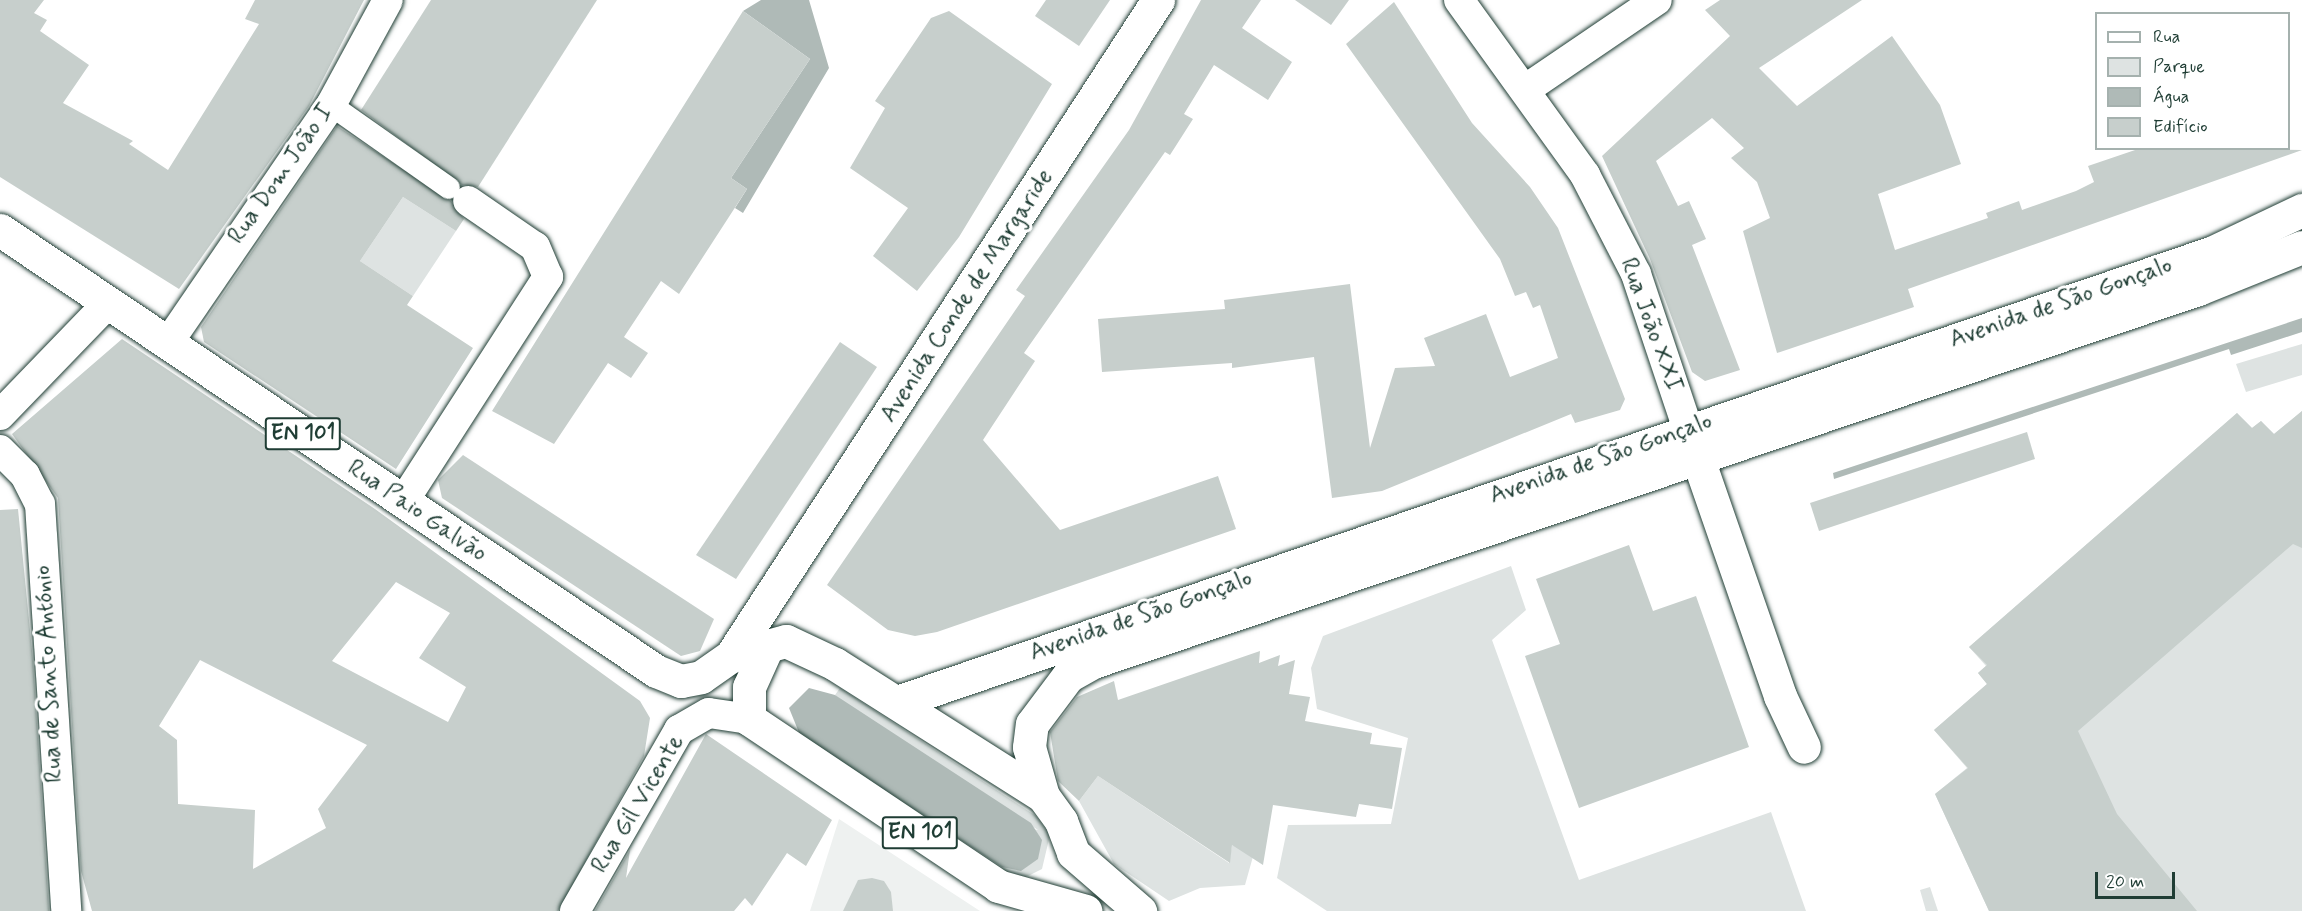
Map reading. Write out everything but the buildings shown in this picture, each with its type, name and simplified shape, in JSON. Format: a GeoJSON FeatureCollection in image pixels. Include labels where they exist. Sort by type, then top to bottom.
{"type":"FeatureCollection","features":[{"type":"Feature","properties":{"kind":"street","name":"Rua Dom João I"},"geometry":{"type":"LineString","coordinates":[[168,343],[331,105],[388,0]]}},
{"type":"Feature","properties":{"kind":"street","name":"Avenida Conde de Margaride"},"geometry":{"type":"LineString","coordinates":[[731,656],[776,591],[1158,0]]}},
{"type":"Feature","properties":{"kind":"street","name":"Rua João XXI"},"geometry":{"type":"LineString","coordinates":[[1459,0],[1526,88],[1585,175],[1636,274],[1780,696],[1804,747]]}},
{"type":"Feature","properties":{"kind":"street"},"geometry":{"type":"LineString","coordinates":[[1526,88],[1657,0]]}},
{"type":"Feature","properties":{"kind":"street"},"geometry":{"type":"LineString","coordinates":[[331,105],[535,247],[548,277],[403,501]]}},
{"type":"Feature","properties":{"kind":"street","name":"Avenida de São Gonçalo"},"geometry":{"type":"LineString","coordinates":[[897,702],[1688,429],[2211,253],[2302,210]]}},
{"type":"Feature","properties":{"kind":"street","name":"EN 101"},"geometry":{"type":"LineString","coordinates":[[0,230],[108,303]]}},
{"type":"Feature","properties":{"kind":"street","name":"Avenida de São Gonçalo"},"geometry":{"type":"LineString","coordinates":[[1043,796],[1029,747],[1032,724],[1068,676],[1093,662],[2224,280],[2302,247]]}},
{"type":"Feature","properties":{"kind":"street"},"geometry":{"type":"LineString","coordinates":[[0,415],[108,303]]}},
{"type":"Feature","properties":{"kind":"street","name":"Rua Paio Galvão"},"geometry":{"type":"LineString","coordinates":[[108,303],[656,671],[681,681],[701,677],[731,656]]}},
{"type":"Feature","properties":{"kind":"street","name":"Rua de Santo António"},"geometry":{"type":"LineString","coordinates":[[0,450],[24,475],[40,504],[66,911]]}},
{"type":"Feature","properties":{"kind":"street","name":"Avenida Conde de Margaride"},"geometry":{"type":"LineString","coordinates":[[749,719],[749,687],[768,645],[776,591]]}},
{"type":"Feature","properties":{"kind":"street","name":"EN 101"},"geometry":{"type":"LineString","coordinates":[[731,656],[786,641],[810,649],[897,702],[1043,796],[1061,821],[1073,853],[1140,911]]}},
{"type":"Feature","properties":{"kind":"street","name":"Rua Gil Vicente"},"geometry":{"type":"LineString","coordinates":[[575,911],[679,730],[709,713],[749,719]]}},
{"type":"Feature","properties":{"kind":"street","name":"EN 101"},"geometry":{"type":"LineString","coordinates":[[749,719],[998,886],[1033,894],[1086,911]]}},
{"type":"Feature","properties":{"kind":"street"},"geometry":{"type":"LineString","coordinates":[[1033,894],[1067,869],[1073,853]]}},
{"type":"Feature","properties":{"kind":"shaded area"},"geometry":{"type":"Polygon","coordinates":[[[839,819],[980,911],[810,911],[839,819]]]}},
{"type":"Feature","properties":{"kind":"green space"},"geometry":{"type":"Polygon","coordinates":[[[403,197],[456,231],[413,296],[360,261],[403,197]]]}},
{"type":"Feature","properties":{"kind":"green space"},"geometry":{"type":"Polygon","coordinates":[[[2302,344],[2302,375],[2246,392],[2236,364],[2302,344]]]}},
{"type":"Feature","properties":{"kind":"green space"},"geometry":{"type":"Polygon","coordinates":[[[2302,411],[2302,911],[1989,911],[1935,794],[1967,768],[1934,730],[1987,684],[1978,673],[1986,666],[1969,647],[2237,413],[2252,428],[2261,421],[2274,434],[2302,411]]]}},
{"type":"Feature","properties":{"kind":"green space"},"geometry":{"type":"Polygon","coordinates":[[[1511,566],[1526,610],[1492,640],[1579,880],[1771,812],[1806,911],[1327,911],[1277,878],[1288,825],[1391,824],[1408,738],[1317,709],[1311,668],[1323,636],[1511,566]]]}},
{"type":"Feature","properties":{"kind":"green space"},"geometry":{"type":"Polygon","coordinates":[[[840,688],[1036,816],[1050,835],[1042,869],[1020,880],[1008,879],[843,763],[901,801],[1038,830],[870,723],[835,695],[840,688]]]}},
{"type":"Feature","properties":{"kind":"green space"},"geometry":{"type":"Polygon","coordinates":[[[1098,776],[1229,863],[1232,845],[1254,853],[1245,885],[1200,888],[1169,901],[1114,864],[1079,801],[1098,776]]]}},
{"type":"Feature","properties":{"kind":"green space"},"geometry":{"type":"Polygon","coordinates":[[[1930,887],[1938,911],[1926,911],[1920,890],[1930,887]]]}},
{"type":"Feature","properties":{"kind":"water"},"geometry":{"type":"Polygon","coordinates":[[[761,0],[809,0],[829,68],[743,213],[735,208],[747,189],[731,178],[810,59],[743,11],[761,0]]]}},
{"type":"Feature","properties":{"kind":"water"},"geometry":{"type":"Polygon","coordinates":[[[2302,318],[2302,332],[2231,355],[2229,349],[1834,479],[1833,473],[2302,318]]]}},
{"type":"Feature","properties":{"kind":"water"},"geometry":{"type":"Polygon","coordinates":[[[809,688],[835,695],[1031,823],[1042,840],[1038,859],[1021,871],[1002,867],[800,735],[789,708],[809,688]]]}}]}
